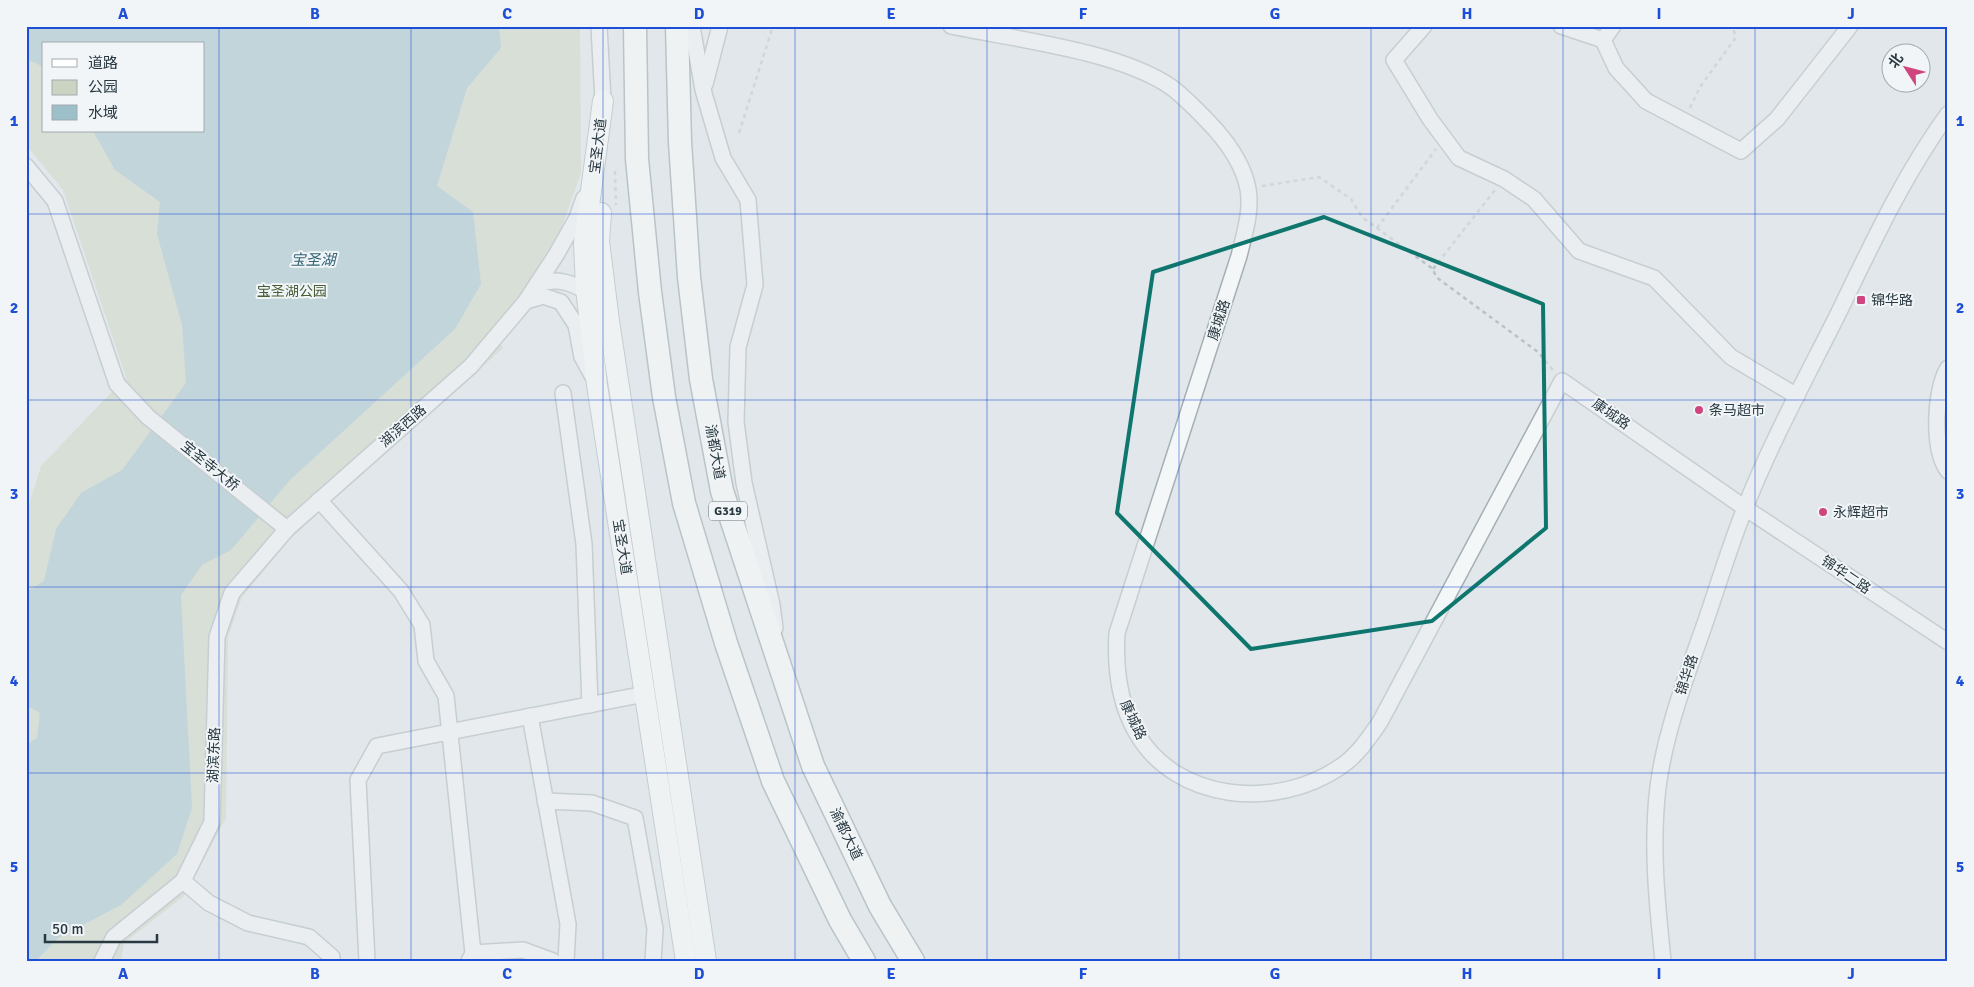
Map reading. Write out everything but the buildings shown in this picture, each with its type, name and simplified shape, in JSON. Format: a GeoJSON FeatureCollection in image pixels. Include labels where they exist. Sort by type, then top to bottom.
{"type":"FeatureCollection","features":[{"type":"Feature","properties":{"kind":"highway","name":"G319"},"geometry":{"type":"LineString","coordinates":[[635,26],[637,158],[650,292],[664,397],[684,504],[726,643],[773,781],[840,920],[864,961]]}},
{"type":"Feature","properties":{"kind":"highway","name":"渝都大道"},"geometry":{"type":"LineString","coordinates":[[677,26],[680,142],[688,257],[701,379],[722,492],[813,766],[880,906],[913,961]]}},
{"type":"Feature","properties":{"kind":"main road","name":"宝圣大道"},"geometry":{"type":"LineString","coordinates":[[603,101],[584,243],[587,292],[598,385],[686,961]]}},
{"type":"Feature","properties":{"kind":"main road","name":"宝圣大道"},"geometry":{"type":"LineString","coordinates":[[603,101],[605,166],[599,241],[609,321],[706,961]]}},
{"type":"Feature","properties":{"kind":"street"},"geometry":{"type":"LineString","coordinates":[[599,26],[603,101]]}},
{"type":"Feature","properties":{"kind":"street"},"geometry":{"type":"LineString","coordinates":[[692,26],[703,90],[723,158],[748,200],[755,285],[738,347],[736,422],[744,483],[772,605],[780,666]]}},
{"type":"Feature","properties":{"kind":"street"},"geometry":{"type":"LineString","coordinates":[[703,90],[720,26]]}},
{"type":"Feature","properties":{"kind":"street","name":"康城路"},"geometry":{"type":"LineString","coordinates":[[952,26],[1103,58],[1170,87],[1199,111],[1223,139],[1238,162],[1248,188],[1248,221],[1240,256],[1117,632],[1116,658],[1119,686],[1126,711],[1136,733],[1151,754],[1172,771],[1216,791],[1262,794],[1288,790],[1316,781],[1342,767],[1362,746],[1380,722],[1562,381],[1745,508]]}},
{"type":"Feature","properties":{"kind":"street"},"geometry":{"type":"LineString","coordinates":[[1424,26],[1394,60],[1459,158],[1504,179],[1534,199],[1579,251],[1654,278],[1732,357],[1797,396]]}},
{"type":"Feature","properties":{"kind":"street"},"geometry":{"type":"LineString","coordinates":[[1561,26],[1602,40],[1616,68],[1646,101],[1742,151],[1777,119],[1850,26]]}},
{"type":"Feature","properties":{"kind":"street"},"geometry":{"type":"LineString","coordinates":[[1602,40],[1614,26]]}},
{"type":"Feature","properties":{"kind":"street","name":"锦华路"},"geometry":{"type":"LineString","coordinates":[[1663,961],[1655,882],[1654,837],[1658,786],[1668,737],[1684,684],[1745,508],[1797,396],[1890,209],[1917,161],[1948,114]]}},
{"type":"Feature","properties":{"kind":"street","name":"宝圣寺大桥"},"geometry":{"type":"LineString","coordinates":[[26,166],[54,201],[117,384],[148,417],[287,528]]}},
{"type":"Feature","properties":{"kind":"street","name":"湖滨西路"},"geometry":{"type":"LineString","coordinates":[[287,528],[471,366],[526,301],[537,284],[577,218],[595,168]]}},
{"type":"Feature","properties":{"kind":"street"},"geometry":{"type":"LineString","coordinates":[[537,284],[551,279],[574,283],[594,296],[609,321]]}},
{"type":"Feature","properties":{"kind":"street"},"geometry":{"type":"LineString","coordinates":[[526,301],[544,296],[561,302],[576,325],[582,358],[598,385]]}},
{"type":"Feature","properties":{"kind":"street"},"geometry":{"type":"LineString","coordinates":[[1948,368],[1943,376],[1936,430],[1942,463],[1948,471]]}},
{"type":"Feature","properties":{"kind":"street"},"geometry":{"type":"LineString","coordinates":[[563,393],[584,544],[590,705]]}},
{"type":"Feature","properties":{"kind":"street"},"geometry":{"type":"LineString","coordinates":[[319,500],[401,590],[422,625],[426,661],[446,696],[451,732],[471,957],[523,950],[554,961]]}},
{"type":"Feature","properties":{"kind":"street","name":"锦华二路"},"geometry":{"type":"LineString","coordinates":[[1745,508],[1948,642]]}},
{"type":"Feature","properties":{"kind":"street","name":"湖滨东路"},"geometry":{"type":"LineString","coordinates":[[102,961],[114,937],[183,881],[212,822],[218,637],[232,593],[287,528]]}},
{"type":"Feature","properties":{"kind":"street"},"geometry":{"type":"LineString","coordinates":[[367,961],[358,780],[377,746],[645,694]]}},
{"type":"Feature","properties":{"kind":"street"},"geometry":{"type":"LineString","coordinates":[[530,716],[568,924],[566,961]]}},
{"type":"Feature","properties":{"kind":"street"},"geometry":{"type":"LineString","coordinates":[[545,801],[592,803],[635,818],[655,928],[653,961]]}},
{"type":"Feature","properties":{"kind":"street"},"geometry":{"type":"LineString","coordinates":[[183,881],[209,903],[248,923],[309,937],[332,957],[332,961]]}},
{"type":"Feature","properties":{"kind":"path"},"geometry":{"type":"LineString","coordinates":[[739,133],[773,26]]}},
{"type":"Feature","properties":{"kind":"path"},"geometry":{"type":"LineString","coordinates":[[1684,121],[1700,88],[1736,37],[1732,26]]}},
{"type":"Feature","properties":{"kind":"path"},"geometry":{"type":"LineString","coordinates":[[1377,228],[1444,138]]}},
{"type":"Feature","properties":{"kind":"path"},"geometry":{"type":"LineString","coordinates":[[1248,188],[1319,177],[1351,199],[1362,217],[1433,269],[1436,277],[1538,352],[1562,381]]}},
{"type":"Feature","properties":{"kind":"path"},"geometry":{"type":"LineString","coordinates":[[1433,269],[1504,179]]}},
{"type":"Feature","properties":{"kind":"highlighted area"},"geometry":{"type":"Polygon","coordinates":[[[1324,217],[1543,304],[1546,528],[1432,621],[1251,649],[1117,513],[1153,272],[1324,217]]]}},
{"type":"Feature","properties":{"kind":"green space","name":"宝圣湖"},"geometry":{"type":"Polygon","coordinates":[[[26,26],[580,26],[581,173],[561,229],[518,300],[494,335],[503,348],[293,536],[242,597],[228,637],[226,818],[184,896],[124,943],[121,961],[26,961],[26,514],[41,466],[126,377],[63,190],[26,145],[26,26]]]}},
{"type":"Feature","properties":{"kind":"water","name":"宝圣湖"},"geometry":{"type":"Polygon","coordinates":[[[26,26],[499,26],[501,48],[467,88],[437,186],[473,212],[481,284],[455,329],[290,480],[231,550],[202,565],[181,595],[192,808],[177,854],[121,905],[58,938],[36,961],[26,961],[26,745],[37,738],[40,713],[26,705],[26,592],[44,581],[56,529],[81,493],[122,470],[186,383],[182,325],[157,234],[160,202],[115,170],[94,132],[205,132],[205,42],[42,42],[42,66],[26,59],[26,26]]]}},
{"type":"Feature","properties":{"kind":"place","name":"锦华路"},"geometry":{"type":"Point","coordinates":[1861,300]}},
{"type":"Feature","properties":{"kind":"place","name":"条马超市"},"geometry":{"type":"Point","coordinates":[1699,410]}},
{"type":"Feature","properties":{"kind":"place","name":"永辉超市"},"geometry":{"type":"Point","coordinates":[1823,512]}},
{"type":"Feature","properties":{"kind":"park label","name":"宝圣湖公园"},"geometry":{"type":"Point","coordinates":[292,291]}}]}
